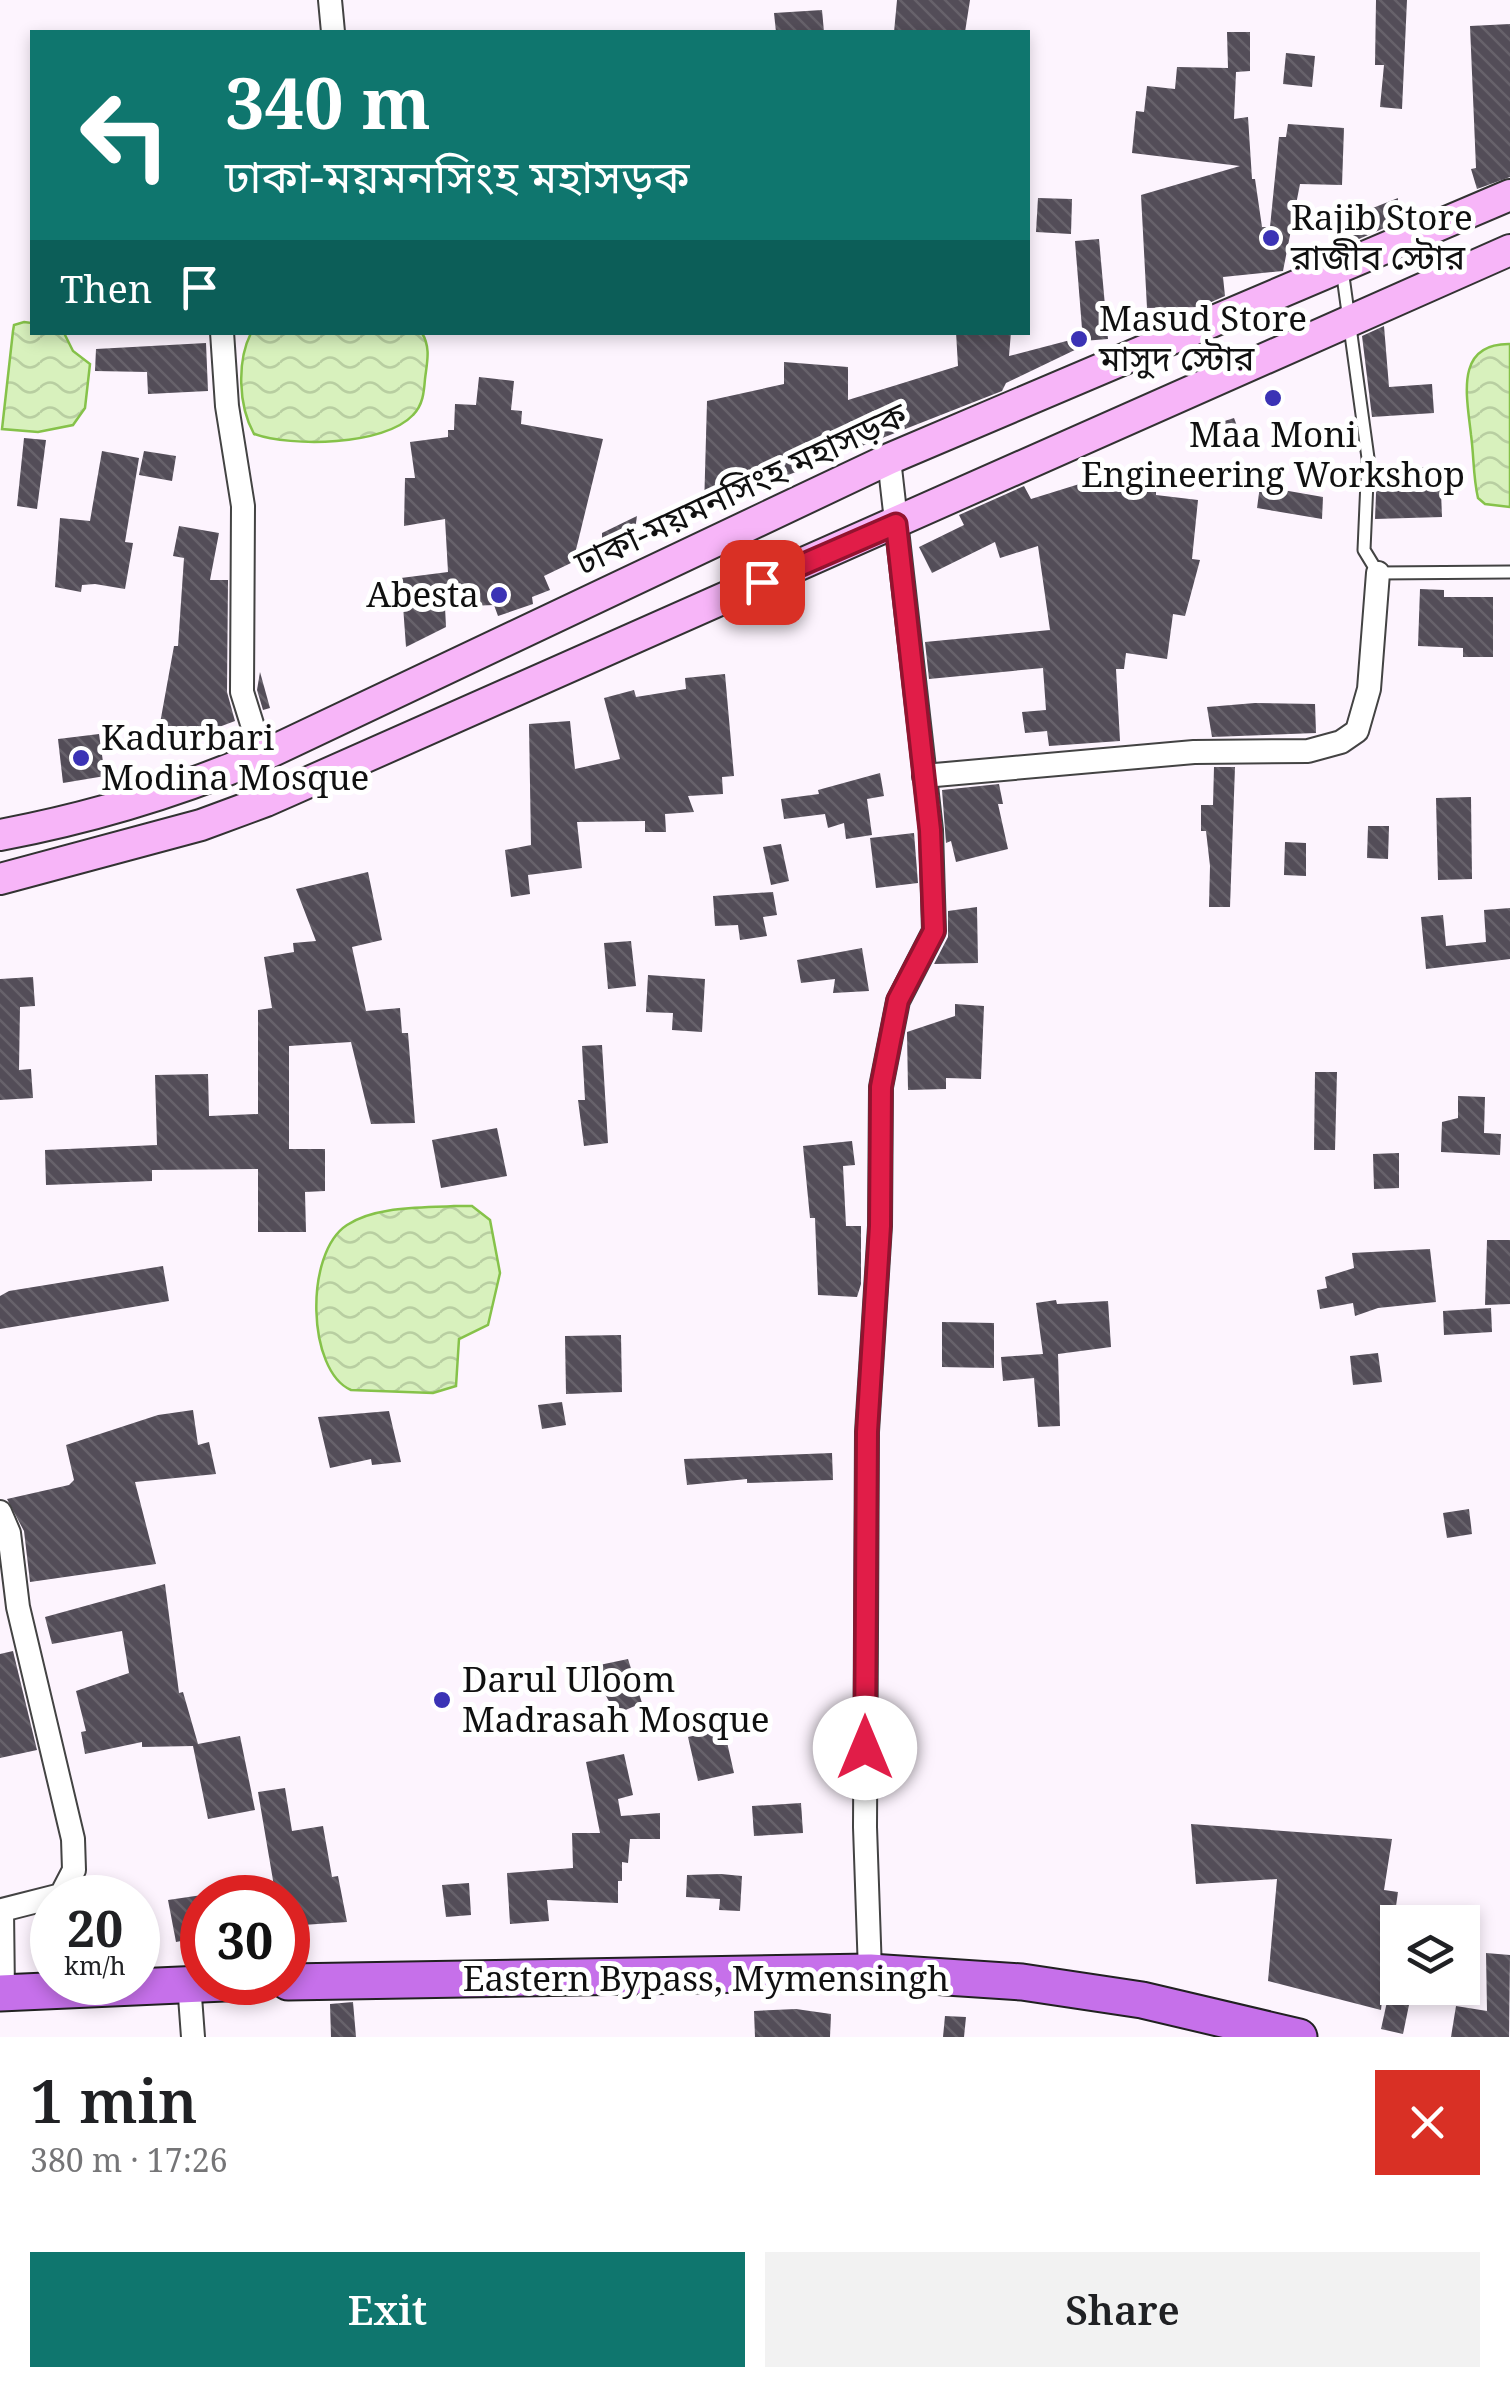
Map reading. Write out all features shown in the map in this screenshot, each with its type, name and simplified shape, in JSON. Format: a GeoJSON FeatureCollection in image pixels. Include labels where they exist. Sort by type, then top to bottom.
{"type":"FeatureCollection","features":[{"type":"Feature","properties":{"kind":"highway","name":"Eastern Bypass, Mymensingh"},"geometry":{"type":"LineString","coordinates":[[310,1982],[870,1972],[1022,1982],[1142,2000],[1299,2037]]}},
{"type":"Feature","properties":{"kind":"highway"},"geometry":{"type":"LineString","coordinates":[[2,1993],[180,1984]]}},
{"type":"Feature","properties":{"kind":"main road","name":"ঢাকা-ময়মনসিংহ মহাসড়ক"},"geometry":{"type":"LineString","coordinates":[[0,836],[62,823],[194,784],[262,756],[889,459],[1510,195]]}},
{"type":"Feature","properties":{"kind":"main road"},"geometry":{"type":"LineString","coordinates":[[0,879],[201,825],[266,801],[896,524],[1348,318],[1510,250]]}},
{"type":"Feature","properties":{"kind":"street"},"geometry":{"type":"LineString","coordinates":[[330,0],[333,30]]}},
{"type":"Feature","properties":{"kind":"street"},"geometry":{"type":"LineString","coordinates":[[222,335],[227,406],[243,506],[242,692],[262,756]]}},
{"type":"Feature","properties":{"kind":"street"},"geometry":{"type":"LineString","coordinates":[[870,1972],[865,1827],[867,1432],[880,1226],[881,1087],[898,1000],[934,931],[924,776],[889,459]]}},
{"type":"Feature","properties":{"kind":"street"},"geometry":{"type":"LineString","coordinates":[[924,776],[1194,752],[1308,751],[1342,742],[1357,731],[1369,689],[1378,573]]}},
{"type":"Feature","properties":{"kind":"street"},"geometry":{"type":"LineString","coordinates":[[0,1512],[9,1533],[18,1607],[73,1839],[74,1870],[61,1895],[2,1910],[2,1993]]}},
{"type":"Feature","properties":{"kind":"street"},"geometry":{"type":"LineString","coordinates":[[191,2005],[193,2037]]}},
{"type":"Feature","properties":{"kind":"lane"},"geometry":{"type":"LineString","coordinates":[[1342,265],[1368,458],[1364,550],[1378,573],[1510,572]]}},
{"type":"Feature","properties":{"kind":"water"},"geometry":{"type":"Polygon","coordinates":[[[30,323],[30,335],[65,335],[73,351],[90,364],[85,408],[73,425],[38,432],[2,429],[14,325],[30,323]]]}},
{"type":"Feature","properties":{"kind":"water"},"geometry":{"type":"Polygon","coordinates":[[[250,335],[423,335],[428,355],[421,403],[399,425],[360,438],[313,442],[254,434],[241,383],[250,335]]]}},
{"type":"Feature","properties":{"kind":"water"},"geometry":{"type":"Polygon","coordinates":[[[1510,344],[1510,507],[1485,504],[1478,498],[1467,389],[1472,362],[1480,352],[1510,344]]]}},
{"type":"Feature","properties":{"kind":"water"},"geometry":{"type":"Polygon","coordinates":[[[472,1206],[490,1220],[500,1273],[488,1325],[459,1339],[456,1386],[433,1393],[351,1390],[336,1379],[319,1337],[318,1285],[333,1239],[347,1225],[371,1214],[472,1206]]]}},
{"type":"Feature","properties":{"kind":"building"},"geometry":{"type":"Polygon","coordinates":[[[897,0],[970,0],[965,30],[894,30],[897,0]]]}},
{"type":"Feature","properties":{"kind":"building"},"geometry":{"type":"Polygon","coordinates":[[[1376,0],[1407,0],[1402,109],[1380,107],[1384,65],[1375,65],[1376,0]]]}},
{"type":"Feature","properties":{"kind":"building"},"geometry":{"type":"Polygon","coordinates":[[[822,10],[824,30],[776,30],[774,13],[822,10]]]}},
{"type":"Feature","properties":{"kind":"building"},"geometry":{"type":"Polygon","coordinates":[[[1510,24],[1510,177],[1477,189],[1471,169],[1476,168],[1470,26],[1510,24]]]}},
{"type":"Feature","properties":{"kind":"building"},"geometry":{"type":"Polygon","coordinates":[[[1227,32],[1250,32],[1250,71],[1236,72],[1234,119],[1248,117],[1252,179],[1262,227],[1270,227],[1279,137],[1286,137],[1288,124],[1344,128],[1342,185],[1300,184],[1283,271],[1223,277],[1225,296],[1200,307],[1147,308],[1141,195],[1240,166],[1132,153],[1136,111],[1144,112],[1147,86],[1175,89],[1177,67],[1228,68],[1227,32]]]}},
{"type":"Feature","properties":{"kind":"building"},"geometry":{"type":"Polygon","coordinates":[[[1286,53],[1315,56],[1312,87],[1283,84],[1286,53]]]}},
{"type":"Feature","properties":{"kind":"building"},"geometry":{"type":"Polygon","coordinates":[[[1038,198],[1072,199],[1071,234],[1036,232],[1038,198]]]}},
{"type":"Feature","properties":{"kind":"building"},"geometry":{"type":"Polygon","coordinates":[[[1398,198],[1398,222],[1343,246],[1340,221],[1398,198]]]}},
{"type":"Feature","properties":{"kind":"building"},"geometry":{"type":"Polygon","coordinates":[[[1099,239],[1108,339],[1083,341],[1075,241],[1099,239]]]}},
{"type":"Feature","properties":{"kind":"building"},"geometry":{"type":"Polygon","coordinates":[[[1384,326],[1389,387],[1432,384],[1434,413],[1372,417],[1362,336],[1384,326]]]}},
{"type":"Feature","properties":{"kind":"building"},"geometry":{"type":"Polygon","coordinates":[[[956,335],[1011,335],[1009,356],[1078,338],[1081,347],[1006,383],[1002,391],[704,508],[707,401],[784,384],[784,362],[848,367],[848,400],[958,366],[956,335]]]}},
{"type":"Feature","properties":{"kind":"building"},"geometry":{"type":"Polygon","coordinates":[[[206,343],[208,391],[148,394],[147,372],[95,371],[96,349],[206,343]]]}},
{"type":"Feature","properties":{"kind":"building"},"geometry":{"type":"Polygon","coordinates":[[[479,377],[514,381],[511,410],[522,411],[521,424],[603,439],[573,562],[544,576],[550,590],[532,597],[533,604],[498,616],[494,605],[445,607],[446,627],[406,647],[401,578],[448,572],[445,519],[404,526],[405,478],[415,478],[410,442],[448,437],[448,430],[454,430],[455,404],[476,405],[479,377]]]}},
{"type":"Feature","properties":{"kind":"building"},"geometry":{"type":"Polygon","coordinates":[[[1234,418],[1241,437],[1196,451],[1190,432],[1234,418]]]}},
{"type":"Feature","properties":{"kind":"building"},"geometry":{"type":"Polygon","coordinates":[[[24,438],[46,440],[37,509],[17,506],[24,438]]]}},
{"type":"Feature","properties":{"kind":"building"},"geometry":{"type":"Polygon","coordinates":[[[102,451],[139,458],[125,542],[133,543],[125,589],[95,584],[82,585],[81,592],[55,587],[60,518],[90,521],[102,451]]]}},
{"type":"Feature","properties":{"kind":"building"},"geometry":{"type":"Polygon","coordinates":[[[144,451],[176,456],[172,481],[139,475],[144,451]]]}},
{"type":"Feature","properties":{"kind":"building"},"geometry":{"type":"Polygon","coordinates":[[[1440,467],[1442,517],[1375,519],[1377,469],[1440,467]]]}},
{"type":"Feature","properties":{"kind":"building"},"geometry":{"type":"Polygon","coordinates":[[[1131,468],[1131,477],[1156,477],[1156,495],[1198,500],[1192,559],[1200,560],[1185,616],[1173,614],[1167,659],[1126,653],[1124,669],[1116,669],[1120,741],[1049,746],[1047,731],[1025,733],[1022,712],[1046,710],[1043,668],[929,679],[925,642],[1050,630],[1038,546],[1000,558],[995,542],[932,573],[919,547],[964,525],[959,515],[1024,486],[1031,499],[1131,468]]]}},
{"type":"Feature","properties":{"kind":"building"},"geometry":{"type":"Polygon","coordinates":[[[1260,486],[1323,497],[1322,519],[1257,508],[1260,486]]]}},
{"type":"Feature","properties":{"kind":"building"},"geometry":{"type":"Polygon","coordinates":[[[637,516],[633,543],[602,555],[602,533],[637,516]]]}},
{"type":"Feature","properties":{"kind":"building"},"geometry":{"type":"Polygon","coordinates":[[[179,526],[219,533],[210,580],[228,580],[227,692],[235,721],[155,751],[174,646],[178,646],[184,558],[173,556],[179,526]]]}},
{"type":"Feature","properties":{"kind":"building"},"geometry":{"type":"Polygon","coordinates":[[[1420,589],[1444,590],[1444,597],[1493,597],[1493,657],[1463,657],[1463,648],[1418,646],[1420,589]]]}},
{"type":"Feature","properties":{"kind":"building"},"geometry":{"type":"Polygon","coordinates":[[[260,672],[270,708],[263,710],[257,690],[260,672]]]}},
{"type":"Feature","properties":{"kind":"building"},"geometry":{"type":"Polygon","coordinates":[[[725,674],[734,776],[722,777],[723,794],[688,796],[694,812],[665,814],[666,832],[645,832],[645,821],[577,822],[582,868],[528,875],[530,894],[511,897],[505,850],[531,845],[529,724],[570,721],[575,769],[620,759],[604,698],[634,690],[636,697],[686,689],[685,678],[725,674]]]}},
{"type":"Feature","properties":{"kind":"building"},"geometry":{"type":"Polygon","coordinates":[[[1315,704],[1316,733],[1212,737],[1207,707],[1315,704]]]}},
{"type":"Feature","properties":{"kind":"building","name":"Kadurbari Modina Mosque"},"geometry":{"type":"Polygon","coordinates":[[[99,734],[105,776],[63,783],[58,739],[99,734]]]}},
{"type":"Feature","properties":{"kind":"building"},"geometry":{"type":"Polygon","coordinates":[[[1214,767],[1235,767],[1230,907],[1209,907],[1210,866],[1206,831],[1201,831],[1201,805],[1213,805],[1214,767]]]}},
{"type":"Feature","properties":{"kind":"building"},"geometry":{"type":"Polygon","coordinates":[[[880,773],[884,796],[867,799],[872,835],[846,839],[844,823],[828,828],[825,814],[784,819],[781,799],[819,794],[818,790],[880,773]]]}},
{"type":"Feature","properties":{"kind":"building"},"geometry":{"type":"Polygon","coordinates":[[[999,784],[1003,804],[998,804],[1008,849],[956,862],[951,841],[946,843],[942,790],[999,784]]]}},
{"type":"Feature","properties":{"kind":"building"},"geometry":{"type":"Polygon","coordinates":[[[1471,797],[1472,879],[1438,880],[1436,798],[1471,797]]]}},
{"type":"Feature","properties":{"kind":"building"},"geometry":{"type":"Polygon","coordinates":[[[1368,826],[1389,826],[1388,859],[1367,858],[1368,826]]]}},
{"type":"Feature","properties":{"kind":"building"},"geometry":{"type":"Polygon","coordinates":[[[914,833],[918,883],[876,888],[870,838],[914,833]]]}},
{"type":"Feature","properties":{"kind":"building"},"geometry":{"type":"Polygon","coordinates":[[[1285,842],[1306,843],[1306,876],[1284,875],[1285,842]]]}},
{"type":"Feature","properties":{"kind":"building"},"geometry":{"type":"Polygon","coordinates":[[[781,844],[789,881],[771,885],[763,847],[781,844]]]}},
{"type":"Feature","properties":{"kind":"building"},"geometry":{"type":"Polygon","coordinates":[[[368,872],[382,940],[352,947],[366,1011],[400,1008],[402,1033],[408,1033],[415,1123],[371,1124],[351,1042],[289,1046],[289,1149],[325,1149],[325,1191],[305,1192],[306,1232],[258,1232],[258,1169],[152,1170],[152,1181],[46,1185],[45,1150],[157,1145],[155,1075],[208,1074],[209,1116],[258,1114],[258,1010],[272,1008],[264,957],[294,952],[293,943],[316,941],[296,889],[368,872]]]}},
{"type":"Feature","properties":{"kind":"building"},"geometry":{"type":"Polygon","coordinates":[[[773,892],[777,915],[763,917],[767,936],[740,940],[738,925],[715,926],[713,896],[773,892]]]}},
{"type":"Feature","properties":{"kind":"building"},"geometry":{"type":"Polygon","coordinates":[[[977,907],[978,963],[934,964],[948,937],[948,911],[977,907]]]}},
{"type":"Feature","properties":{"kind":"building"},"geometry":{"type":"Polygon","coordinates":[[[1510,908],[1510,959],[1426,969],[1421,917],[1443,915],[1446,946],[1486,942],[1484,910],[1510,908]]]}},
{"type":"Feature","properties":{"kind":"building"},"geometry":{"type":"Polygon","coordinates":[[[631,941],[636,986],[608,989],[604,943],[631,941]]]}},
{"type":"Feature","properties":{"kind":"building"},"geometry":{"type":"Polygon","coordinates":[[[862,948],[869,991],[833,993],[835,979],[801,983],[797,960],[862,948]]]}},
{"type":"Feature","properties":{"kind":"building"},"geometry":{"type":"Polygon","coordinates":[[[648,975],[705,979],[702,1032],[672,1030],[673,1013],[646,1012],[648,975]]]}},
{"type":"Feature","properties":{"kind":"building"},"geometry":{"type":"Polygon","coordinates":[[[33,977],[35,1006],[20,1007],[19,1070],[31,1069],[33,1098],[0,1100],[0,979],[33,977]]]}},
{"type":"Feature","properties":{"kind":"building"},"geometry":{"type":"Polygon","coordinates":[[[955,1004],[984,1006],[981,1079],[946,1078],[946,1089],[908,1090],[907,1032],[955,1016],[955,1004]]]}},
{"type":"Feature","properties":{"kind":"building"},"geometry":{"type":"Polygon","coordinates":[[[602,1045],[608,1143],[584,1146],[578,1100],[585,1100],[582,1046],[602,1045]]]}},
{"type":"Feature","properties":{"kind":"building"},"geometry":{"type":"Polygon","coordinates":[[[1315,1072],[1337,1072],[1335,1150],[1314,1150],[1315,1072]]]}},
{"type":"Feature","properties":{"kind":"building"},"geometry":{"type":"Polygon","coordinates":[[[1458,1096],[1485,1097],[1484,1133],[1501,1134],[1500,1155],[1441,1152],[1442,1122],[1458,1118],[1458,1096]]]}},
{"type":"Feature","properties":{"kind":"building"},"geometry":{"type":"Polygon","coordinates":[[[497,1128],[507,1176],[441,1188],[432,1140],[497,1128]]]}},
{"type":"Feature","properties":{"kind":"building"},"geometry":{"type":"Polygon","coordinates":[[[852,1141],[855,1165],[843,1166],[846,1226],[861,1226],[861,1284],[857,1297],[818,1295],[815,1218],[810,1218],[803,1146],[852,1141]]]}},
{"type":"Feature","properties":{"kind":"building"},"geometry":{"type":"Polygon","coordinates":[[[1399,1153],[1399,1188],[1374,1189],[1373,1154],[1399,1153]]]}},
{"type":"Feature","properties":{"kind":"building"},"geometry":{"type":"Polygon","coordinates":[[[1487,1240],[1510,1240],[1510,1304],[1485,1305],[1487,1240]]]}},
{"type":"Feature","properties":{"kind":"building"},"geometry":{"type":"Polygon","coordinates":[[[1430,1249],[1436,1302],[1378,1308],[1355,1316],[1353,1303],[1320,1309],[1317,1290],[1327,1288],[1325,1277],[1354,1268],[1352,1253],[1430,1249]]]}},
{"type":"Feature","properties":{"kind":"building"},"geometry":{"type":"Polygon","coordinates":[[[163,1266],[169,1301],[0,1329],[0,1296],[9,1291],[163,1266]]]}},
{"type":"Feature","properties":{"kind":"building"},"geometry":{"type":"Polygon","coordinates":[[[1056,1300],[1057,1304],[1108,1301],[1111,1347],[1058,1354],[1060,1426],[1038,1427],[1034,1378],[1003,1381],[1001,1357],[1043,1354],[1036,1303],[1056,1300]]]}},
{"type":"Feature","properties":{"kind":"building"},"geometry":{"type":"Polygon","coordinates":[[[1491,1308],[1492,1332],[1444,1335],[1443,1311],[1491,1308]]]}},
{"type":"Feature","properties":{"kind":"building"},"geometry":{"type":"Polygon","coordinates":[[[942,1322],[994,1323],[994,1368],[942,1367],[942,1322]]]}},
{"type":"Feature","properties":{"kind":"building"},"geometry":{"type":"Polygon","coordinates":[[[621,1335],[622,1392],[566,1394],[565,1336],[621,1335]]]}},
{"type":"Feature","properties":{"kind":"building"},"geometry":{"type":"Polygon","coordinates":[[[1378,1353],[1382,1382],[1353,1385],[1350,1356],[1378,1353]]]}},
{"type":"Feature","properties":{"kind":"building"},"geometry":{"type":"Polygon","coordinates":[[[562,1402],[566,1425],[542,1429],[538,1405],[562,1402]]]}},
{"type":"Feature","properties":{"kind":"building"},"geometry":{"type":"Polygon","coordinates":[[[193,1410],[198,1445],[209,1442],[216,1474],[135,1482],[156,1564],[30,1582],[24,1531],[7,1499],[69,1485],[74,1480],[66,1445],[158,1415],[193,1410]]]}},
{"type":"Feature","properties":{"kind":"building"},"geometry":{"type":"Polygon","coordinates":[[[389,1411],[401,1462],[372,1465],[371,1459],[330,1468],[318,1417],[389,1411]]]}},
{"type":"Feature","properties":{"kind":"building"},"geometry":{"type":"Polygon","coordinates":[[[832,1453],[833,1480],[747,1483],[747,1479],[687,1485],[684,1459],[832,1453]]]}},
{"type":"Feature","properties":{"kind":"building"},"geometry":{"type":"Polygon","coordinates":[[[1469,1509],[1472,1534],[1447,1538],[1443,1513],[1469,1509]]]}},
{"type":"Feature","properties":{"kind":"building"},"geometry":{"type":"Polygon","coordinates":[[[165,1584],[179,1693],[183,1692],[198,1744],[240,1736],[255,1810],[208,1819],[193,1746],[142,1747],[142,1742],[85,1754],[81,1732],[86,1731],[76,1691],[129,1673],[122,1631],[52,1644],[45,1617],[165,1584]]]}},
{"type":"Feature","properties":{"kind":"building"},"geometry":{"type":"Polygon","coordinates":[[[13,1651],[37,1750],[0,1758],[0,1654],[13,1651]]]}},
{"type":"Feature","properties":{"kind":"building"},"geometry":{"type":"Polygon","coordinates":[[[628,1659],[642,1703],[616,1714],[590,1667],[628,1659]]]}},
{"type":"Feature","properties":{"kind":"building"},"geometry":{"type":"Polygon","coordinates":[[[724,1729],[734,1773],[698,1781],[688,1737],[724,1729]]]}},
{"type":"Feature","properties":{"kind":"building"},"geometry":{"type":"Polygon","coordinates":[[[624,1754],[633,1795],[618,1799],[621,1816],[660,1813],[660,1839],[630,1839],[628,1863],[622,1862],[622,1881],[618,1881],[618,1903],[547,1900],[549,1921],[510,1924],[507,1873],[573,1868],[572,1833],[600,1833],[586,1762],[624,1754]]]}},
{"type":"Feature","properties":{"kind":"building"},"geometry":{"type":"Polygon","coordinates":[[[285,1788],[292,1831],[323,1826],[332,1877],[338,1876],[347,1922],[310,1925],[310,1875],[272,1875],[258,1792],[285,1788]]]}},
{"type":"Feature","properties":{"kind":"building"},"geometry":{"type":"Polygon","coordinates":[[[801,1803],[803,1833],[754,1836],[752,1806],[801,1803]]]}},
{"type":"Feature","properties":{"kind":"building"},"geometry":{"type":"Polygon","coordinates":[[[1191,1824],[1392,1839],[1384,1890],[1398,1892],[1396,1905],[1380,1905],[1381,2010],[1268,1981],[1277,1879],[1196,1884],[1191,1824]]]}},
{"type":"Feature","properties":{"kind":"building"},"geometry":{"type":"Polygon","coordinates":[[[687,1875],[742,1876],[740,1911],[719,1910],[720,1899],[686,1897],[687,1875]]]}},
{"type":"Feature","properties":{"kind":"building"},"geometry":{"type":"Polygon","coordinates":[[[469,1883],[471,1915],[446,1917],[442,1885],[469,1883]]]}},
{"type":"Feature","properties":{"kind":"building"},"geometry":{"type":"Polygon","coordinates":[[[180,1898],[180,1941],[176,1942],[168,1900],[180,1898]]]}},
{"type":"Feature","properties":{"kind":"building"},"geometry":{"type":"Polygon","coordinates":[[[1486,1953],[1510,1955],[1509,2037],[1451,2037],[1456,2006],[1487,2011],[1486,1953]]]}},
{"type":"Feature","properties":{"kind":"building"},"geometry":{"type":"Polygon","coordinates":[[[353,2002],[356,2037],[331,2037],[330,2004],[353,2002]]]}},
{"type":"Feature","properties":{"kind":"building"},"geometry":{"type":"Polygon","coordinates":[[[1386,2005],[1409,2005],[1403,2034],[1381,2029],[1386,2005]]]}},
{"type":"Feature","properties":{"kind":"building"},"geometry":{"type":"Polygon","coordinates":[[[796,2009],[831,2014],[830,2037],[755,2037],[754,2011],[796,2009]]]}},
{"type":"Feature","properties":{"kind":"building"},"geometry":{"type":"Polygon","coordinates":[[[945,2016],[966,2017],[964,2037],[943,2037],[945,2016]]]}},
{"type":"Feature","properties":{"kind":"place","name":"Rajib Store রাজীব স্টোর"},"geometry":{"type":"Point","coordinates":[1271,238]}},
{"type":"Feature","properties":{"kind":"place","name":"Masud Store মাসুদ স্টোর"},"geometry":{"type":"Point","coordinates":[1079,339]}},
{"type":"Feature","properties":{"kind":"place","name":"Maa Moni Engineering Workshop"},"geometry":{"type":"Point","coordinates":[1273,398]}},
{"type":"Feature","properties":{"kind":"place","name":"Abesta"},"geometry":{"type":"Point","coordinates":[499,595]}},
{"type":"Feature","properties":{"kind":"place","name":"Kadurbari Modina Mosque"},"geometry":{"type":"Point","coordinates":[81,758]}},
{"type":"Feature","properties":{"kind":"place","name":"Darul Uloom Madrasah Mosque"},"geometry":{"type":"Point","coordinates":[442,1700]}},
{"type":"Feature","properties":{"kind":"route"},"geometry":{"type":"LineString","coordinates":[[762,582],[896,524],[930,830],[934,931],[898,1000],[881,1087],[880,1226],[867,1432],[865,1748]]}}]}
